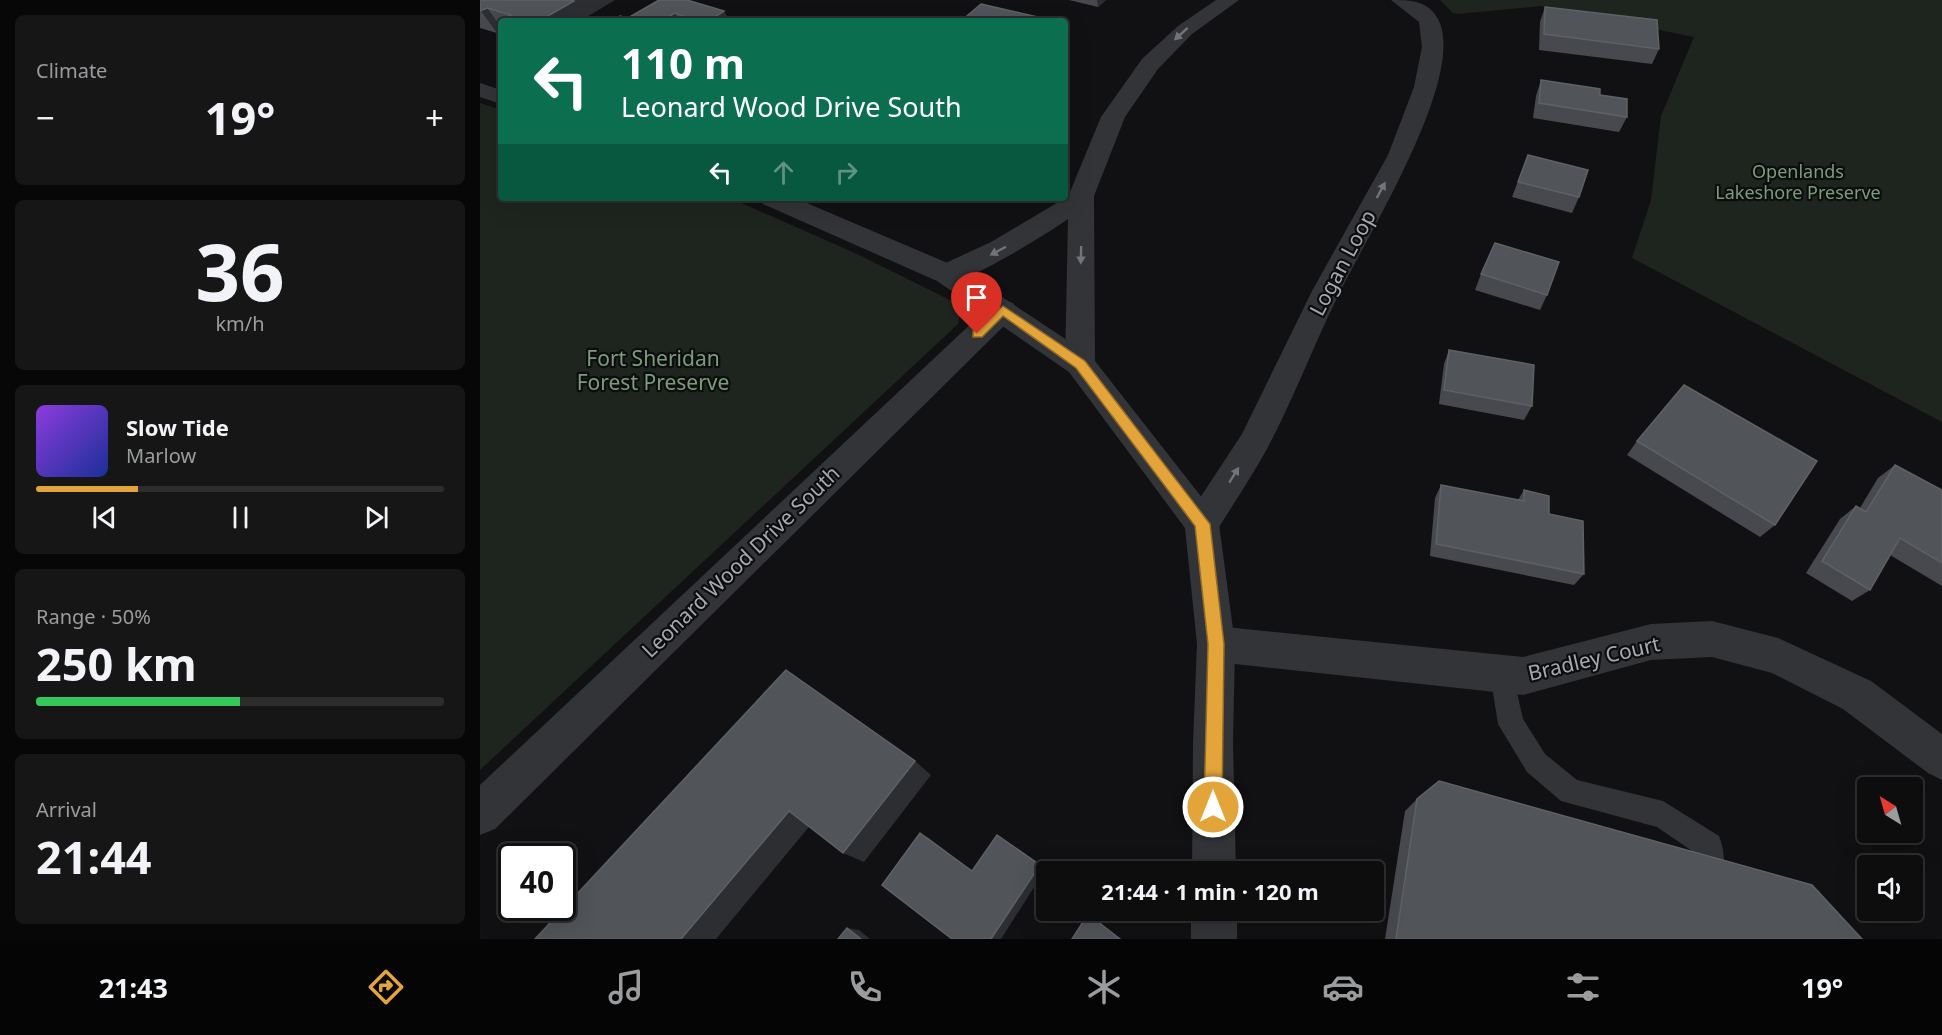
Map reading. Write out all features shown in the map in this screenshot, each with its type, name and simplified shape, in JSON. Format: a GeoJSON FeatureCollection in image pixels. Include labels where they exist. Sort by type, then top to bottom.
{"type":"FeatureCollection","features":[{"type":"Feature","properties":{"kind":"street"},"geometry":{"type":"LineString","coordinates":[[1080,364],[1082,196],[1113,117],[1150,64],[1185,30],[1228,0]]}},
{"type":"Feature","properties":{"kind":"street","name":"Logan Loop"},"geometry":{"type":"LineString","coordinates":[[1202,524],[1254,442],[1326,291],[1400,155],[1425,87],[1433,47],[1429,20],[1409,3],[1401,0]]}},
{"type":"Feature","properties":{"kind":"street"},"geometry":{"type":"LineString","coordinates":[[480,90],[498,96]]}},
{"type":"Feature","properties":{"kind":"street"},"geometry":{"type":"LineString","coordinates":[[947,274],[994,254],[1041,227],[1082,196]]}},
{"type":"Feature","properties":{"kind":"street"},"geometry":{"type":"LineString","coordinates":[[779,201],[947,274],[1080,364],[1202,524],[1216,644],[1213,743],[1214,861]]}},
{"type":"Feature","properties":{"kind":"street","name":"Leonard Wood Drive South"},"geometry":{"type":"LineString","coordinates":[[480,814],[1003,310]]}},
{"type":"Feature","properties":{"kind":"street","name":"Bradley Court"},"geometry":{"type":"LineString","coordinates":[[1216,644],[1523,676],[1651,642],[1712,639],[1778,656],[1857,695],[1942,759]]}},
{"type":"Feature","properties":{"kind":"street"},"geometry":{"type":"LineString","coordinates":[[1214,921],[1214,939]]}},
{"type":"Feature","properties":{"kind":"lane"},"geometry":{"type":"LineString","coordinates":[[1502,674],[1511,724],[1536,763],[1570,792],[1663,814],[1709,846],[1710,874]]}},
{"type":"Feature","properties":{"kind":"green space","name":"Openlands Lakeshore Preserve"},"geometry":{"type":"Polygon","coordinates":[[[1440,0],[1942,0],[1942,422],[1632,258],[1651,200],[1661,116],[1694,37],[1541,6],[1458,14],[1453,13],[1440,0]]]}},
{"type":"Feature","properties":{"kind":"green space","name":"Fort Sheridan Forest Preserve"},"geometry":{"type":"Polygon","coordinates":[[[480,103],[498,109],[498,201],[737,201],[857,254],[956,303],[960,315],[958,324],[480,770],[480,103]]]}},
{"type":"Feature","properties":{"kind":"building"},"geometry":{"type":"Polygon","coordinates":[[[480,0],[574,1],[544,18],[506,18],[511,15],[487,8],[480,11],[480,0]]]}},
{"type":"Feature","properties":{"kind":"building"},"geometry":{"type":"Polygon","coordinates":[[[659,0],[687,0],[724,11],[714,18],[684,18],[686,17],[675,13],[666,18],[628,18],[659,0]]]}},
{"type":"Feature","properties":{"kind":"building"},"geometry":{"type":"Polygon","coordinates":[[[981,4],[1042,18],[965,18],[981,4]]]}},
{"type":"Feature","properties":{"kind":"building"},"geometry":{"type":"Polygon","coordinates":[[[1545,7],[1657,20],[1659,49],[1544,34],[1545,7]]]}},
{"type":"Feature","properties":{"kind":"building"},"geometry":{"type":"Polygon","coordinates":[[[1541,80],[1600,89],[1600,95],[1627,99],[1627,117],[1539,103],[1541,80]]]}},
{"type":"Feature","properties":{"kind":"building"},"geometry":{"type":"Polygon","coordinates":[[[1528,155],[1588,170],[1579,197],[1518,182],[1528,155]]]}},
{"type":"Feature","properties":{"kind":"building"},"geometry":{"type":"Polygon","coordinates":[[[1495,243],[1559,262],[1547,295],[1481,274],[1495,243]]]}},
{"type":"Feature","properties":{"kind":"building"},"geometry":{"type":"Polygon","coordinates":[[[1449,350],[1534,365],[1532,406],[1444,390],[1449,350]]]}},
{"type":"Feature","properties":{"kind":"building"},"geometry":{"type":"Polygon","coordinates":[[[1684,385],[1817,461],[1775,525],[1637,441],[1684,385]]]}},
{"type":"Feature","properties":{"kind":"building"},"geometry":{"type":"Polygon","coordinates":[[[1895,465],[1942,490],[1942,563],[1900,538],[1870,590],[1822,561],[1856,506],[1866,512],[1895,465]]]}},
{"type":"Feature","properties":{"kind":"building"},"geometry":{"type":"Polygon","coordinates":[[[1441,485],[1524,501],[1524,490],[1549,496],[1549,514],[1583,521],[1584,574],[1436,544],[1441,485]]]}},
{"type":"Feature","properties":{"kind":"building"},"geometry":{"type":"Polygon","coordinates":[[[786,670],[915,761],[843,853],[789,811],[681,939],[535,939],[552,921],[576,921],[576,895],[786,670]]]}},
{"type":"Feature","properties":{"kind":"building"},"geometry":{"type":"Polygon","coordinates":[[[1439,781],[1812,885],[1862,939],[1396,939],[1417,799],[1439,781]]]}},
{"type":"Feature","properties":{"kind":"building"},"geometry":{"type":"Polygon","coordinates":[[[920,833],[972,871],[997,835],[1036,862],[1036,871],[991,939],[952,939],[882,885],[920,833]]]}},
{"type":"Feature","properties":{"kind":"building"},"geometry":{"type":"Polygon","coordinates":[[[1084,921],[1097,921],[1120,939],[1072,939],[1084,921]]]}},
{"type":"Feature","properties":{"kind":"building"},"geometry":{"type":"Polygon","coordinates":[[[847,928],[861,939],[838,939],[847,928]]]}},
{"type":"Feature","properties":{"kind":"route"},"geometry":{"type":"LineString","coordinates":[[977,334],[1003,310],[1080,364],[1202,524],[1216,644],[1213,807]]}}]}
